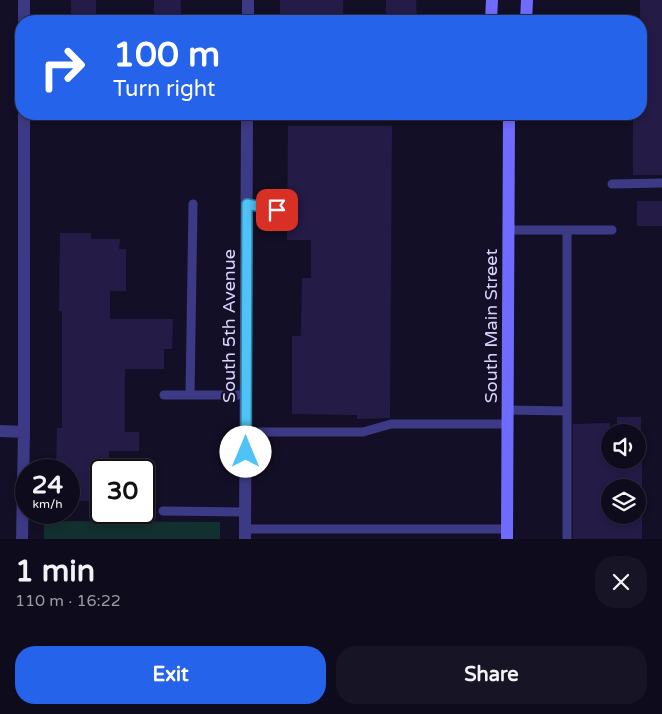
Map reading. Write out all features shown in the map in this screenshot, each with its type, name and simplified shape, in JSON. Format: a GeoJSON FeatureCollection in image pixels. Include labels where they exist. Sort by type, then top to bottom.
{"type":"FeatureCollection","features":[{"type":"Feature","properties":{"kind":"main road"},"geometry":{"type":"LineString","coordinates":[[491,15],[492,0]]}},
{"type":"Feature","properties":{"kind":"main road"},"geometry":{"type":"LineString","coordinates":[[526,15],[527,0]]}},
{"type":"Feature","properties":{"kind":"main road","name":"South Main Street"},"geometry":{"type":"LineString","coordinates":[[507,534],[509,120]]}},
{"type":"Feature","properties":{"kind":"street"},"geometry":{"type":"LineString","coordinates":[[24,0],[24,15]]}},
{"type":"Feature","properties":{"kind":"street"},"geometry":{"type":"LineString","coordinates":[[248,0],[248,15]]}},
{"type":"Feature","properties":{"kind":"street"},"geometry":{"type":"LineString","coordinates":[[22,539],[24,120]]}},
{"type":"Feature","properties":{"kind":"street","name":"South 5th Avenue"},"geometry":{"type":"LineString","coordinates":[[245,534],[247,120]]}},
{"type":"Feature","properties":{"kind":"street"},"geometry":{"type":"LineString","coordinates":[[0,431],[24,432]]}},
{"type":"Feature","properties":{"kind":"lane"},"geometry":{"type":"LineString","coordinates":[[612,184],[662,183]]}},
{"type":"Feature","properties":{"kind":"lane"},"geometry":{"type":"LineString","coordinates":[[190,395],[193,204]]}},
{"type":"Feature","properties":{"kind":"lane"},"geometry":{"type":"LineString","coordinates":[[247,204],[277,210]]}},
{"type":"Feature","properties":{"kind":"lane"},"geometry":{"type":"LineString","coordinates":[[508,230],[612,230]]}},
{"type":"Feature","properties":{"kind":"lane"},"geometry":{"type":"LineString","coordinates":[[566,539],[567,230]]}},
{"type":"Feature","properties":{"kind":"lane"},"geometry":{"type":"LineString","coordinates":[[164,395],[246,396]]}},
{"type":"Feature","properties":{"kind":"lane"},"geometry":{"type":"LineString","coordinates":[[508,410],[567,411]]}},
{"type":"Feature","properties":{"kind":"lane"},"geometry":{"type":"LineString","coordinates":[[246,432],[363,432],[391,424],[508,424]]}},
{"type":"Feature","properties":{"kind":"lane"},"geometry":{"type":"LineString","coordinates":[[163,512],[245,512]]}},
{"type":"Feature","properties":{"kind":"lane"},"geometry":{"type":"LineString","coordinates":[[245,534],[507,534]]}},
{"type":"Feature","properties":{"kind":"green space"},"geometry":{"type":"Polygon","coordinates":[[[80,521],[90,521],[90,524],[220,522],[220,539],[44,539],[44,524],[80,524],[80,521]]]}},
{"type":"Feature","properties":{"kind":"building"},"geometry":{"type":"Polygon","coordinates":[[[71,0],[96,0],[96,15],[71,15],[71,0]]]}},
{"type":"Feature","properties":{"kind":"building"},"geometry":{"type":"Polygon","coordinates":[[[154,0],[181,0],[181,15],[154,15],[154,0]]]}},
{"type":"Feature","properties":{"kind":"building"},"geometry":{"type":"Polygon","coordinates":[[[280,0],[343,0],[343,15],[280,15],[280,0]]]}},
{"type":"Feature","properties":{"kind":"building"},"geometry":{"type":"Polygon","coordinates":[[[386,0],[416,0],[417,15],[386,15],[386,0]]]}},
{"type":"Feature","properties":{"kind":"building"},"geometry":{"type":"Polygon","coordinates":[[[640,0],[662,0],[662,175],[633,175],[633,120],[647,120],[647,15],[640,15],[640,0]]]}},
{"type":"Feature","properties":{"kind":"building"},"geometry":{"type":"Polygon","coordinates":[[[288,126],[392,126],[390,418],[357,419],[357,415],[292,414],[292,336],[301,336],[302,278],[311,278],[311,240],[287,240],[288,126]]]}},
{"type":"Feature","properties":{"kind":"building"},"geometry":{"type":"Polygon","coordinates":[[[637,201],[662,201],[662,226],[637,226],[637,201]]]}},
{"type":"Feature","properties":{"kind":"building"},"geometry":{"type":"Polygon","coordinates":[[[60,233],[91,233],[91,239],[120,239],[119,249],[126,249],[126,291],[110,291],[110,319],[173,319],[172,349],[164,349],[164,369],[125,369],[125,432],[139,432],[139,451],[109,451],[109,459],[90,459],[90,501],[80,501],[80,459],[56,459],[57,428],[62,428],[62,311],[59,311],[60,233]]]}},
{"type":"Feature","properties":{"kind":"building"},"geometry":{"type":"Polygon","coordinates":[[[617,417],[641,417],[641,424],[617,424],[617,417]]]}},
{"type":"Feature","properties":{"kind":"building"},"geometry":{"type":"Polygon","coordinates":[[[610,423],[601,424],[601,469],[642,469],[642,479],[601,479],[601,524],[642,524],[642,539],[573,539],[573,424],[610,423]]]}},
{"type":"Feature","properties":{"kind":"route"},"geometry":{"type":"LineString","coordinates":[[246,452],[247,204],[277,210]]}}]}
